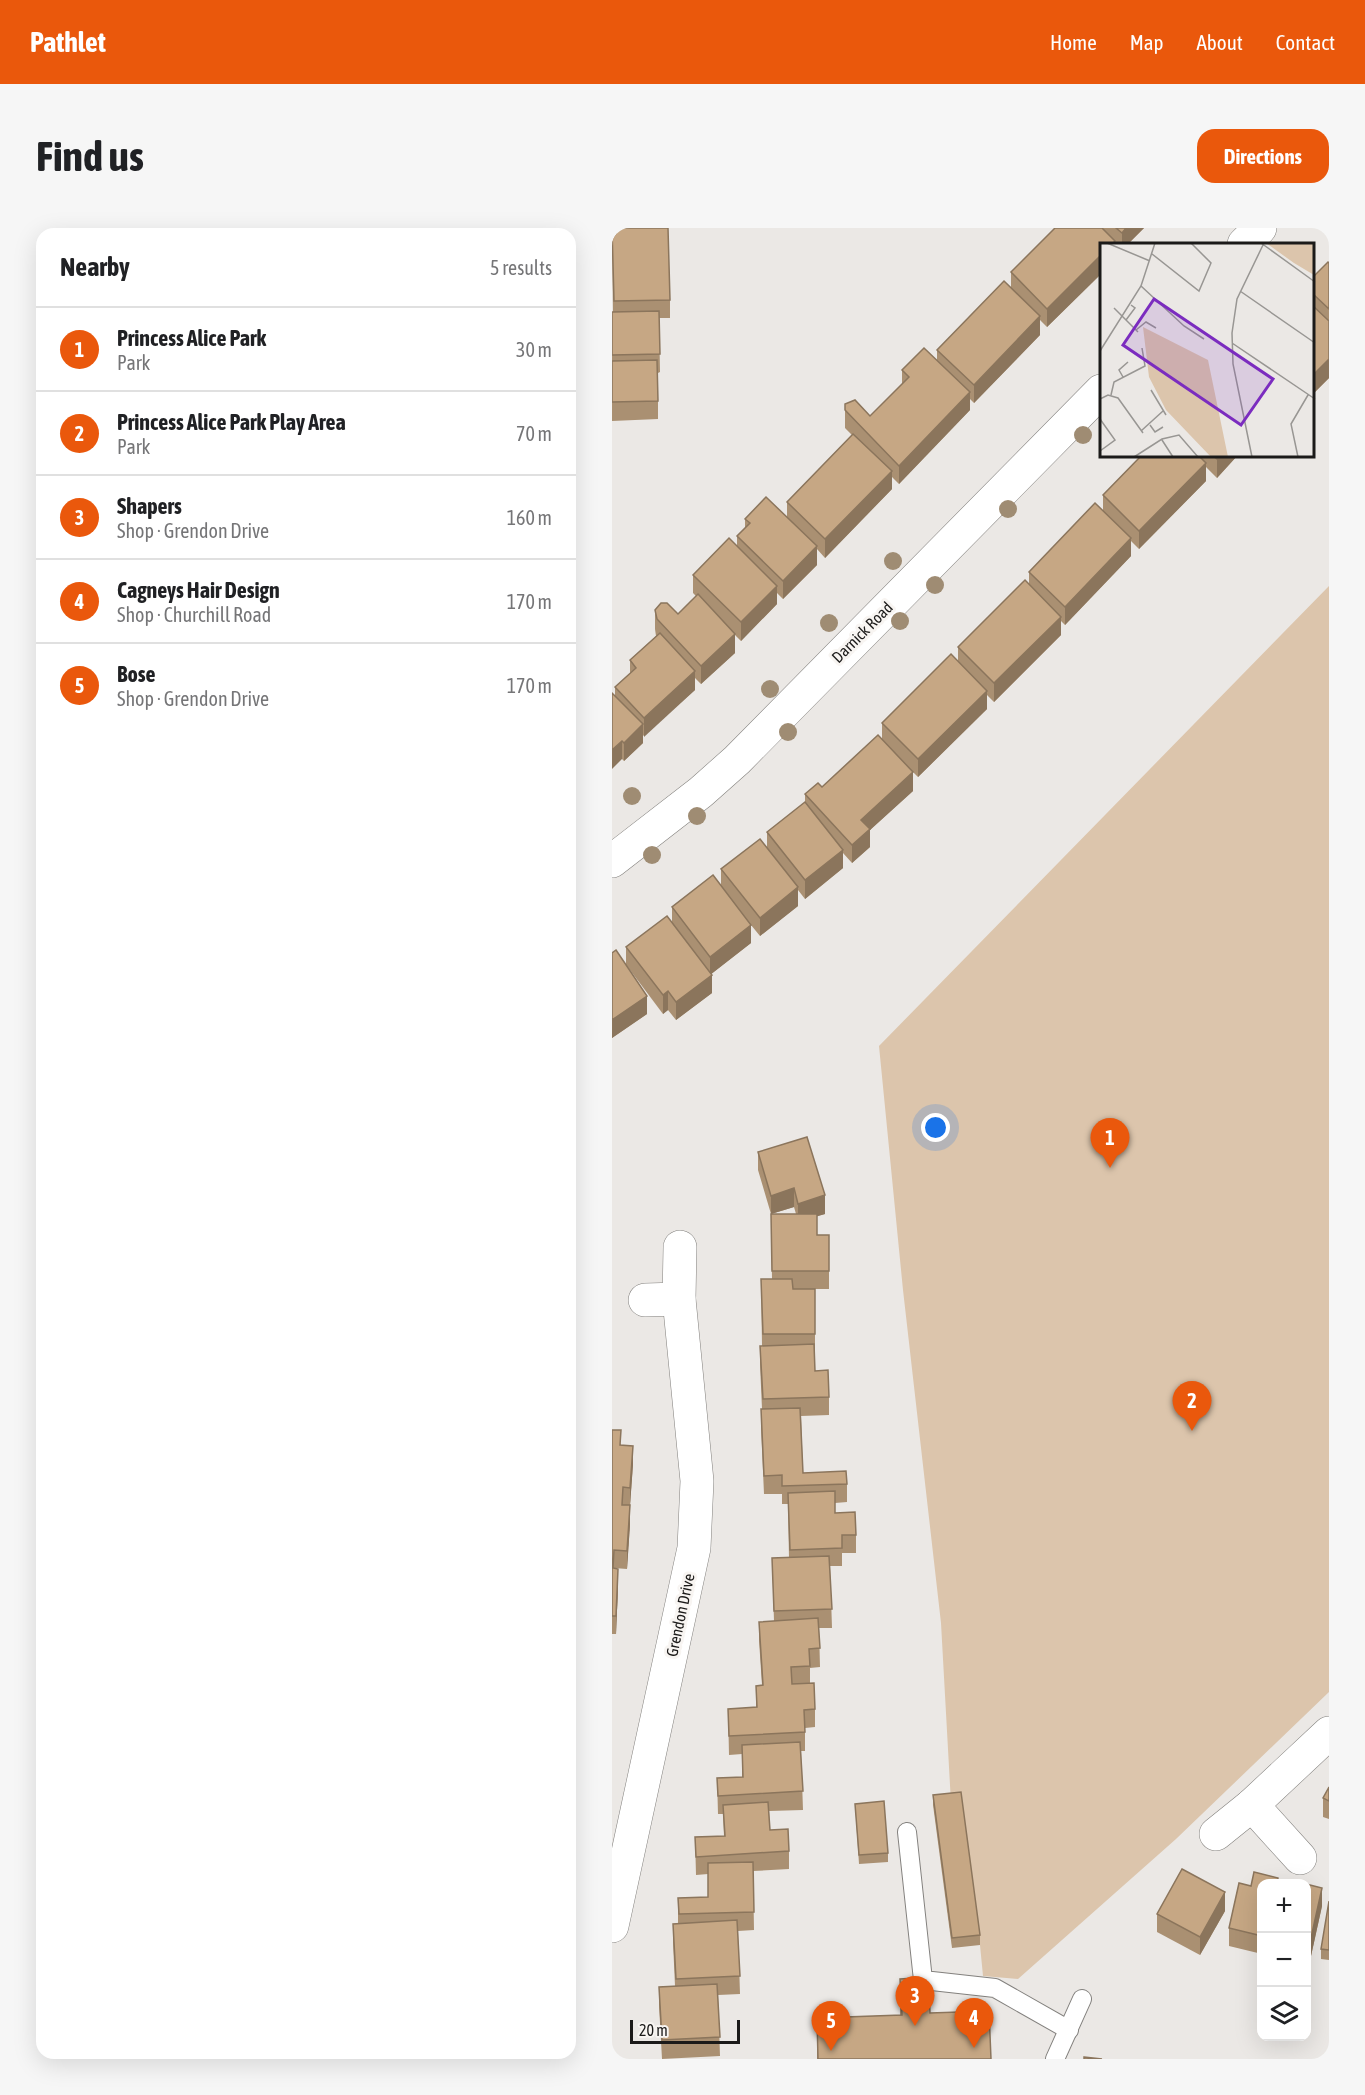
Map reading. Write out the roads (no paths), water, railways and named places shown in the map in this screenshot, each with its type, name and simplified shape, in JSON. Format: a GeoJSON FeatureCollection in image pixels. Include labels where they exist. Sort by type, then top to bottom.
{"type":"FeatureCollection","features":[{"type":"Feature","properties":{"kind":"street"},"geometry":{"type":"LineString","coordinates":[[1245,243],[1260,228]]}},
{"type":"Feature","properties":{"kind":"street","name":"Darnick Road"},"geometry":{"type":"LineString","coordinates":[[612,861],[692,799],[737,760],[1100,392]]}},
{"type":"Feature","properties":{"kind":"street","name":"Grendon Drive"},"geometry":{"type":"LineString","coordinates":[[612,1926],[694,1548],[697,1481],[679,1299],[680,1247]]}},
{"type":"Feature","properties":{"kind":"street"},"geometry":{"type":"LineString","coordinates":[[645,1300],[679,1299]]}},
{"type":"Feature","properties":{"kind":"street"},"geometry":{"type":"LineString","coordinates":[[1216,1834],[1252,1805],[1329,1733]]}},
{"type":"Feature","properties":{"kind":"street"},"geometry":{"type":"LineString","coordinates":[[1252,1805],[1300,1858]]}},
{"type":"Feature","properties":{"kind":"lane"},"geometry":{"type":"LineString","coordinates":[[907,1832],[923,1980],[995,1988],[1070,2030]]}},
{"type":"Feature","properties":{"kind":"lane"},"geometry":{"type":"LineString","coordinates":[[1055,2059],[1082,2000]]}},
{"type":"Feature","properties":{"kind":"place","name":"Princess Alice Park"},"geometry":{"type":"Point","coordinates":[1110,1168]}},
{"type":"Feature","properties":{"kind":"place","name":"Princess Alice Park Play Area"},"geometry":{"type":"Point","coordinates":[1192,1431]}},
{"type":"Feature","properties":{"kind":"place","name":"Shapers"},"geometry":{"type":"Point","coordinates":[915,2026]}},
{"type":"Feature","properties":{"kind":"place","name":"Cagneys Hair Design"},"geometry":{"type":"Point","coordinates":[974,2048]}},
{"type":"Feature","properties":{"kind":"place","name":"Bose"},"geometry":{"type":"Point","coordinates":[831,2051]}}]}
